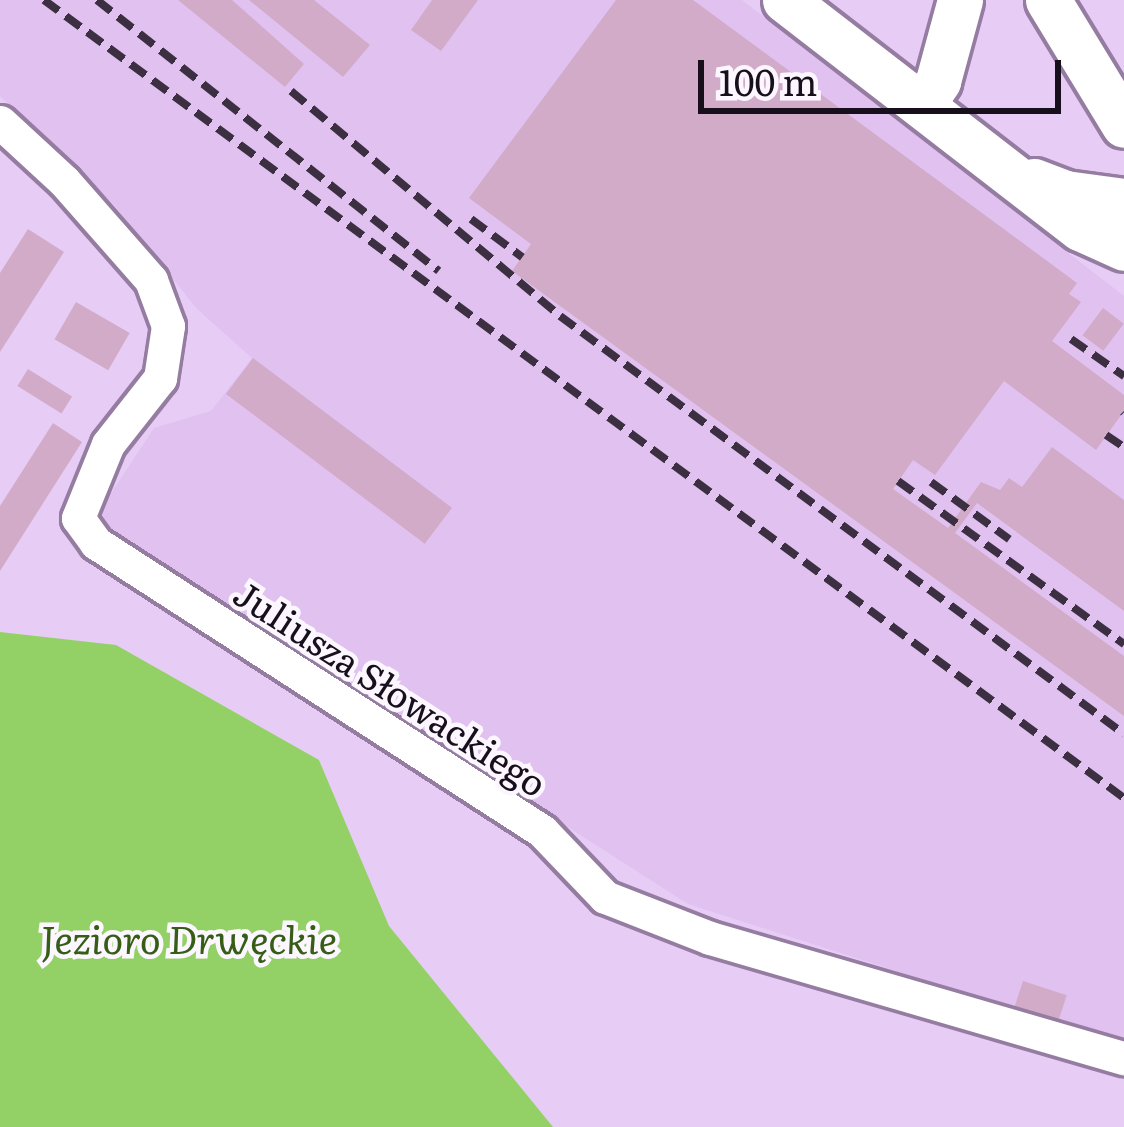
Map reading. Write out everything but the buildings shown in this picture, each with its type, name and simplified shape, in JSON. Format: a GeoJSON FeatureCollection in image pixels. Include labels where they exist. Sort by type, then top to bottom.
{"type":"FeatureCollection","features":[{"type":"Feature","properties":{"kind":"main road"},"geometry":{"type":"LineString","coordinates":[[785,0],[1079,228],[1124,248]]}},
{"type":"Feature","properties":{"kind":"main road"},"geometry":{"type":"LineString","coordinates":[[922,104],[938,81],[960,0]]}},
{"type":"Feature","properties":{"kind":"main road"},"geometry":{"type":"LineString","coordinates":[[1048,0],[1124,125]]}},
{"type":"Feature","properties":{"kind":"main road"},"geometry":{"type":"LineString","coordinates":[[1009,171],[1065,193],[1124,201]]}},
{"type":"Feature","properties":{"kind":"street","name":"Juliusza Słowackiego"},"geometry":{"type":"LineString","coordinates":[[2,127],[64,181],[151,280],[168,326],[160,378],[108,444],[78,518],[96,543],[542,831],[605,897],[710,938],[1124,1058]]}},
{"type":"Feature","properties":{"kind":"shaded area"},"geometry":{"type":"Polygon","coordinates":[[[0,0],[742,0],[1124,296],[1124,1044],[688,904],[92,522],[154,428],[211,411],[252,358],[197,309],[115,206],[0,96],[0,0]]]}},
{"type":"Feature","properties":{"kind":"water","name":"Jezioro Drwęckie"},"geometry":{"type":"Polygon","coordinates":[[[0,632],[116,645],[319,760],[389,926],[553,1127],[0,1127],[0,632]]]}},
{"type":"Feature","properties":{"kind":"railway"},"geometry":{"type":"LineString","coordinates":[[44,0],[1124,798]]}},
{"type":"Feature","properties":{"kind":"railway"},"geometry":{"type":"LineString","coordinates":[[97,0],[439,271]]}},
{"type":"Feature","properties":{"kind":"railway"},"geometry":{"type":"LineString","coordinates":[[291,91],[560,316],[1124,734]]}},
{"type":"Feature","properties":{"kind":"railway"},"geometry":{"type":"LineString","coordinates":[[471,219],[522,257]]}},
{"type":"Feature","properties":{"kind":"railway"},"geometry":{"type":"LineString","coordinates":[[1071,339],[1124,376]]}},
{"type":"Feature","properties":{"kind":"railway"},"geometry":{"type":"LineString","coordinates":[[1106,435],[1124,447]]}},
{"type":"Feature","properties":{"kind":"railway"},"geometry":{"type":"LineString","coordinates":[[898,481],[1124,644]]}},
{"type":"Feature","properties":{"kind":"railway"},"geometry":{"type":"LineString","coordinates":[[931,482],[1009,539]]}}]}
